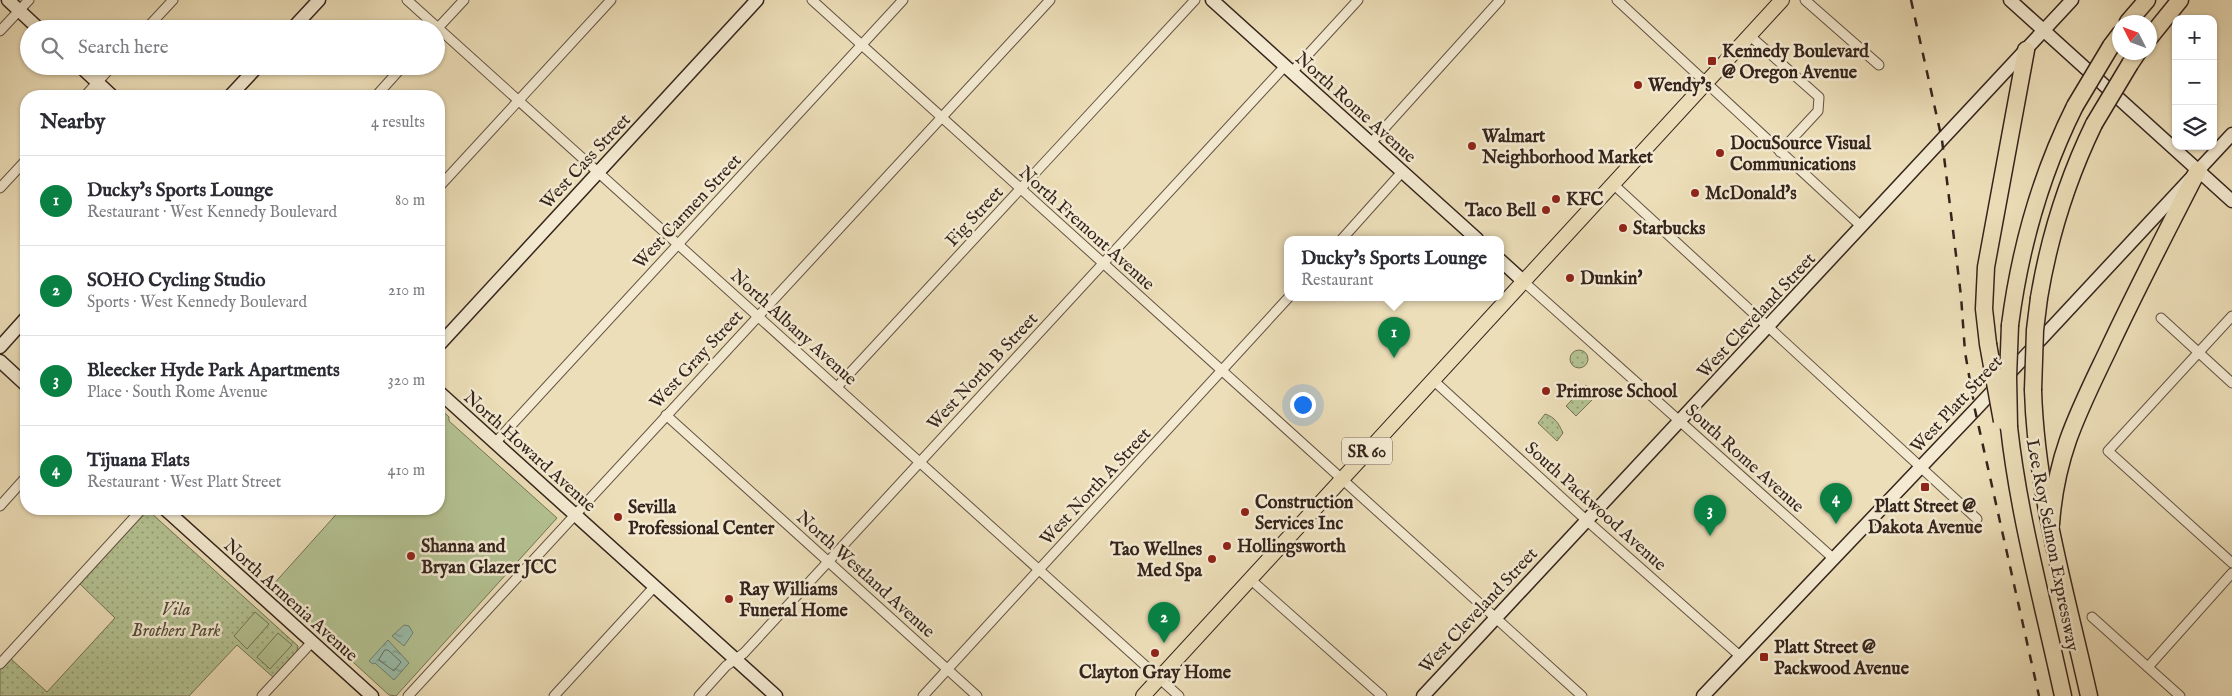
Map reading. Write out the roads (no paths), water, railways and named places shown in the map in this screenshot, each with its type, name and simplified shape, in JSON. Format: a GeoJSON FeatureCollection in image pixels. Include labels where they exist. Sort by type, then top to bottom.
{"type":"FeatureCollection","features":[{"type":"Feature","properties":{"kind":"highway"},"geometry":{"type":"LineString","coordinates":[[2134,15],[2146,0]]}},
{"type":"Feature","properties":{"kind":"highway"},"geometry":{"type":"LineString","coordinates":[[2157,28],[2180,0]]}},
{"type":"Feature","properties":{"kind":"highway","name":"Lee Roy Selmon Expressway"},"geometry":{"type":"LineString","coordinates":[[2063,696],[2027,536],[2009,433],[2008,377],[2010,325],[2019,269],[2034,207],[2059,140],[2075,106],[2112,45]]}},
{"type":"Feature","properties":{"kind":"highway"},"geometry":{"type":"LineString","coordinates":[[2009,433],[1997,404],[1984,309],[1986,267],[2026,50]]}},
{"type":"Feature","properties":{"kind":"highway","name":"Lee Roy Selmon Expressway"},"geometry":{"type":"LineString","coordinates":[[2089,696],[2051,524],[2038,454],[2033,390],[2035,330],[2047,254],[2062,202],[2094,124],[2133,60]]}},
{"type":"Feature","properties":{"kind":"highway"},"geometry":{"type":"LineString","coordinates":[[2051,524],[2057,474],[2071,429],[2118,329],[2198,170]]}},
{"type":"Feature","properties":{"kind":"main road"},"geometry":{"type":"LineString","coordinates":[[8,0],[30,20]]}},
{"type":"Feature","properties":{"kind":"main road"},"geometry":{"type":"LineString","coordinates":[[300,20],[319,0]]}},
{"type":"Feature","properties":{"kind":"main road","name":"West Cass Street"},"geometry":{"type":"LineString","coordinates":[[445,339],[756,0]]}},
{"type":"Feature","properties":{"kind":"main road","name":"North Rome Avenue"},"geometry":{"type":"LineString","coordinates":[[1212,0],[1474,236]]}},
{"type":"Feature","properties":{"kind":"main road","name":"SR 60"},"geometry":{"type":"LineString","coordinates":[[1142,696],[1782,0]]}},
{"type":"Feature","properties":{"kind":"main road"},"geometry":{"type":"LineString","coordinates":[[2010,0],[2232,201]]}},
{"type":"Feature","properties":{"kind":"main road","name":"West Cleveland Street"},"geometry":{"type":"LineString","coordinates":[[1423,696],[1585,520],[1680,422],[2072,0]]}},
{"type":"Feature","properties":{"kind":"main road"},"geometry":{"type":"LineString","coordinates":[[90,75],[106,90]]}},
{"type":"Feature","properties":{"kind":"main road"},"geometry":{"type":"LineString","coordinates":[[236,90],[250,75]]}},
{"type":"Feature","properties":{"kind":"main road","name":"West Platt Street"},"geometry":{"type":"LineString","coordinates":[[1703,696],[2232,134]]}},
{"type":"Feature","properties":{"kind":"main road"},"geometry":{"type":"LineString","coordinates":[[1504,264],[1523,281]]}},
{"type":"Feature","properties":{"kind":"main road"},"geometry":{"type":"LineString","coordinates":[[0,347],[20,325]]}},
{"type":"Feature","properties":{"kind":"main road"},"geometry":{"type":"LineString","coordinates":[[0,361],[20,379]]}},
{"type":"Feature","properties":{"kind":"main road","name":"North Howard Avenue"},"geometry":{"type":"LineString","coordinates":[[445,397],[776,696]]}},
{"type":"Feature","properties":{"kind":"main road","name":"North Armenia Avenue"},"geometry":{"type":"LineString","coordinates":[[172,515],[372,696]]}},
{"type":"Feature","properties":{"kind":"street"},"geometry":{"type":"LineString","coordinates":[[0,31],[29,0]]}},
{"type":"Feature","properties":{"kind":"street"},"geometry":{"type":"LineString","coordinates":[[154,20],[173,0]]}},
{"type":"Feature","properties":{"kind":"street","name":"North Albany Avenue"},"geometry":{"type":"LineString","coordinates":[[408,0],[428,20]]}},
{"type":"Feature","properties":{"kind":"street"},"geometry":{"type":"LineString","coordinates":[[445,20],[464,0]]}},
{"type":"Feature","properties":{"kind":"street"},"geometry":{"type":"LineString","coordinates":[[445,180],[611,0]]}},
{"type":"Feature","properties":{"kind":"street","name":"North Fremont Avenue"},"geometry":{"type":"LineString","coordinates":[[812,0],[1582,696]]}},
{"type":"Feature","properties":{"kind":"street","name":"West Carmen Street"},"geometry":{"type":"LineString","coordinates":[[495,443],[903,0]]}},
{"type":"Feature","properties":{"kind":"street","name":"West Gray Street"},"geometry":{"type":"LineString","coordinates":[[408,696],[1050,0]]}},
{"type":"Feature","properties":{"kind":"street","name":"Fig Street"},"geometry":{"type":"LineString","coordinates":[[837,388],[1195,0]]}},
{"type":"Feature","properties":{"kind":"street","name":"West North B Street"},"geometry":{"type":"LineString","coordinates":[[699,696],[744,653],[1103,264],[1289,69],[1358,0]]}},
{"type":"Feature","properties":{"kind":"street"},"geometry":{"type":"LineString","coordinates":[[1371,144],[1500,0]]}},
{"type":"Feature","properties":{"kind":"street"},"geometry":{"type":"LineString","coordinates":[[1617,0],[1862,227]]}},
{"type":"Feature","properties":{"kind":"street"},"geometry":{"type":"LineString","coordinates":[[1805,0],[1879,65]]}},
{"type":"Feature","properties":{"kind":"street"},"geometry":{"type":"LineString","coordinates":[[1749,35],[1819,97],[1818,111],[1780,152]]}},
{"type":"Feature","properties":{"kind":"street","name":"North Albany Avenue"},"geometry":{"type":"LineString","coordinates":[[445,36],[519,100],[1179,696]]}},
{"type":"Feature","properties":{"kind":"street"},"geometry":{"type":"LineString","coordinates":[[90,90],[104,75]]}},
{"type":"Feature","properties":{"kind":"street"},"geometry":{"type":"LineString","coordinates":[[381,90],[395,75]]}},
{"type":"Feature","properties":{"kind":"street"},"geometry":{"type":"LineString","coordinates":[[0,188],[20,166]]}},
{"type":"Feature","properties":{"kind":"street"},"geometry":{"type":"LineString","coordinates":[[1345,236],[1402,172]]}},
{"type":"Feature","properties":{"kind":"street"},"geometry":{"type":"LineString","coordinates":[[1613,184],[1977,519]]}},
{"type":"Feature","properties":{"kind":"street","name":"South Rome Avenue"},"geometry":{"type":"LineString","coordinates":[[1523,281],[1834,559]]}},
{"type":"Feature","properties":{"kind":"street","name":"West North A Street"},"geometry":{"type":"LineString","coordinates":[[923,696],[1286,301]]}},
{"type":"Feature","properties":{"kind":"street"},"geometry":{"type":"LineString","coordinates":[[2232,316],[2108,451],[2232,563]]}},
{"type":"Feature","properties":{"kind":"street"},"geometry":{"type":"LineString","coordinates":[[2161,318],[2232,383]]}},
{"type":"Feature","properties":{"kind":"street","name":"South Packwood Avenue"},"geometry":{"type":"LineString","coordinates":[[1433,380],[1585,520],[1740,656]]}},
{"type":"Feature","properties":{"kind":"street","name":"North Westland Avenue"},"geometry":{"type":"LineString","coordinates":[[666,415],[977,696]]}},
{"type":"Feature","properties":{"kind":"street"},"geometry":{"type":"LineString","coordinates":[[0,506],[20,484]]}},
{"type":"Feature","properties":{"kind":"street"},"geometry":{"type":"LineString","coordinates":[[0,664],[137,515]]}},
{"type":"Feature","properties":{"kind":"street"},"geometry":{"type":"LineString","coordinates":[[2148,668],[2232,573]]}},
{"type":"Feature","properties":{"kind":"street"},"geometry":{"type":"LineString","coordinates":[[1250,579],[1382,696]]}},
{"type":"Feature","properties":{"kind":"street"},"geometry":{"type":"LineString","coordinates":[[554,696],[655,586]]}},
{"type":"Feature","properties":{"kind":"street"},"geometry":{"type":"LineString","coordinates":[[2092,617],[2180,696]]}},
{"type":"Feature","properties":{"kind":"street"},"geometry":{"type":"LineString","coordinates":[[262,696],[312,642]]}},
{"type":"Feature","properties":{"kind":"water"},"geometry":{"type":"Polygon","coordinates":[[[404,625],[409,626],[413,633],[404,646],[392,636],[404,625]]]}},
{"type":"Feature","properties":{"kind":"water"},"geometry":{"type":"Polygon","coordinates":[[[388,640],[409,663],[394,680],[375,663],[373,664],[369,661],[388,640]]]}},
{"type":"Feature","properties":{"kind":"railway"},"geometry":{"type":"LineString","coordinates":[[1911,0],[1942,140],[1961,296],[1965,352],[1975,410],[2039,696]]}},
{"type":"Feature","properties":{"kind":"place","name":"Kennedy Boulevard @ Oregon Avenue"},"geometry":{"type":"Point","coordinates":[1712,61]}},
{"type":"Feature","properties":{"kind":"place","name":"Wendy's"},"geometry":{"type":"Point","coordinates":[1638,85]}},
{"type":"Feature","properties":{"kind":"place","name":"Walmart Neighborhood Market"},"geometry":{"type":"Point","coordinates":[1472,146]}},
{"type":"Feature","properties":{"kind":"place","name":"DocuSource Visual Communications"},"geometry":{"type":"Point","coordinates":[1720,153]}},
{"type":"Feature","properties":{"kind":"place","name":"McDonald's"},"geometry":{"type":"Point","coordinates":[1695,193]}},
{"type":"Feature","properties":{"kind":"place","name":"KFC"},"geometry":{"type":"Point","coordinates":[1556,199]}},
{"type":"Feature","properties":{"kind":"place","name":"Taco Bell"},"geometry":{"type":"Point","coordinates":[1546,210]}},
{"type":"Feature","properties":{"kind":"place","name":"Starbucks"},"geometry":{"type":"Point","coordinates":[1623,228]}},
{"type":"Feature","properties":{"kind":"place","name":"Dunkin'"},"geometry":{"type":"Point","coordinates":[1570,278]}},
{"type":"Feature","properties":{"kind":"place","name":"Ducky's Sports Lounge"},"geometry":{"type":"Point","coordinates":[1394,358]}},
{"type":"Feature","properties":{"kind":"place","name":"Primrose School"},"geometry":{"type":"Point","coordinates":[1546,391]}},
{"type":"Feature","properties":{"kind":"place","name":"Platt Street @ Dakota Avenue"},"geometry":{"type":"Point","coordinates":[1925,487]}},
{"type":"Feature","properties":{"kind":"place","name":"Construction Services Inc"},"geometry":{"type":"Point","coordinates":[1245,512]}},
{"type":"Feature","properties":{"kind":"place","name":"Sevilla Professional Center"},"geometry":{"type":"Point","coordinates":[618,517]}},
{"type":"Feature","properties":{"kind":"place","name":"Tijuana Flats"},"geometry":{"type":"Point","coordinates":[1836,524]}},
{"type":"Feature","properties":{"kind":"place","name":"Bleecker Hyde Park Apartments"},"geometry":{"type":"Point","coordinates":[1710,536]}},
{"type":"Feature","properties":{"kind":"place","name":"Hollingsworth"},"geometry":{"type":"Point","coordinates":[1227,546]}},
{"type":"Feature","properties":{"kind":"place","name":"Shanna and Bryan Glazer JCC"},"geometry":{"type":"Point","coordinates":[411,556]}},
{"type":"Feature","properties":{"kind":"place","name":"Tao Wellnes Med Spa"},"geometry":{"type":"Point","coordinates":[1212,559]}},
{"type":"Feature","properties":{"kind":"place","name":"Ray Williams Funeral Home"},"geometry":{"type":"Point","coordinates":[729,599]}},
{"type":"Feature","properties":{"kind":"place","name":"SOHO Cycling Studio"},"geometry":{"type":"Point","coordinates":[1164,643]}},
{"type":"Feature","properties":{"kind":"place","name":"Clayton Gray Home"},"geometry":{"type":"Point","coordinates":[1155,653]}},
{"type":"Feature","properties":{"kind":"place","name":"Platt Street @ Packwood Avenue"},"geometry":{"type":"Point","coordinates":[1764,657]}},
{"type":"Feature","properties":{"kind":"park label","name":"Vila Brothers Park"},"geometry":{"type":"Point","coordinates":[176,619]}}]}
